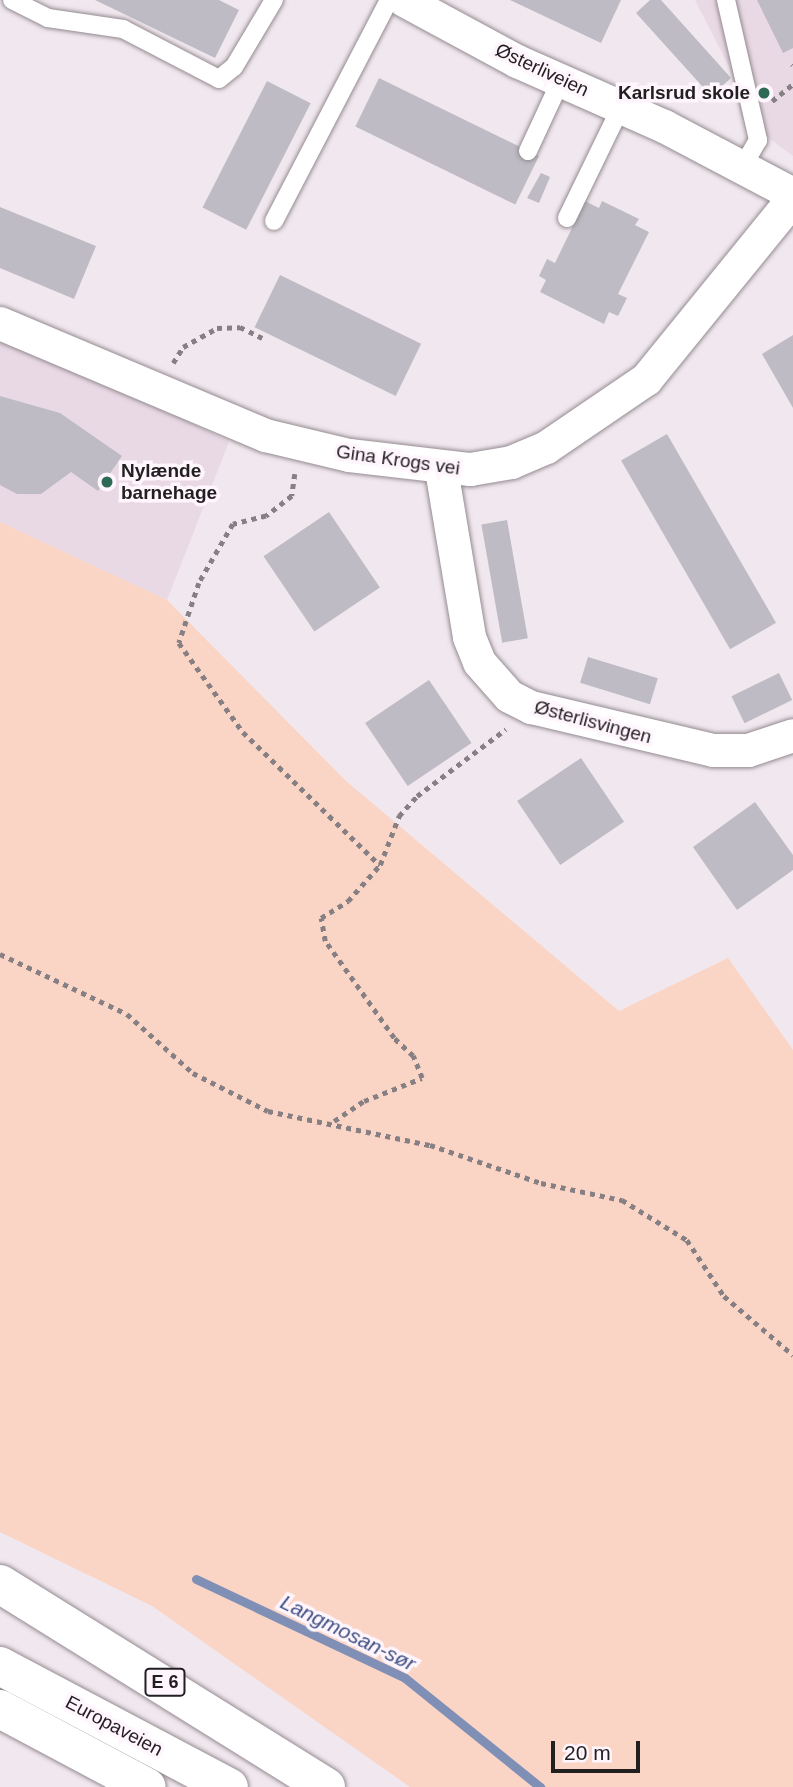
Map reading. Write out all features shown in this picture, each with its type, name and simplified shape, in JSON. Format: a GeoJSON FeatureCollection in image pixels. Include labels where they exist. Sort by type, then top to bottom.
{"type":"FeatureCollection","features":[{"type":"Feature","properties":{"kind":"highway","name":"E 6"},"geometry":{"type":"LineString","coordinates":[[0,1584],[326,1787]]}},
{"type":"Feature","properties":{"kind":"highway","name":"Europaveien"},"geometry":{"type":"LineString","coordinates":[[0,1666],[229,1787]]}},
{"type":"Feature","properties":{"kind":"highway","name":"Europaveien"},"geometry":{"type":"LineString","coordinates":[[0,1709],[147,1787]]}},
{"type":"Feature","properties":{"kind":"street","name":"Østerliveien"},"geometry":{"type":"LineString","coordinates":[[404,0],[561,80],[743,166],[793,196]]}},
{"type":"Feature","properties":{"kind":"street","name":"Gina Krogs vei"},"geometry":{"type":"LineString","coordinates":[[0,323],[265,435],[349,456],[441,469],[511,462],[601,413],[646,379],[678,343],[793,196]]}},
{"type":"Feature","properties":{"kind":"street","name":"Østerlisvingen"},"geometry":{"type":"LineString","coordinates":[[441,469],[469,638],[479,662],[509,696],[531,708],[713,750],[748,750],[793,735]]}},
{"type":"Feature","properties":{"kind":"lane"},"geometry":{"type":"LineString","coordinates":[[12,0],[48,18],[123,29],[219,79],[234,67],[274,0]]}},
{"type":"Feature","properties":{"kind":"lane"},"geometry":{"type":"LineString","coordinates":[[274,221],[389,0]]}},
{"type":"Feature","properties":{"kind":"lane"},"geometry":{"type":"LineString","coordinates":[[726,0],[758,140],[743,166]]}},
{"type":"Feature","properties":{"kind":"lane"},"geometry":{"type":"LineString","coordinates":[[528,151],[561,80]]}},
{"type":"Feature","properties":{"kind":"lane"},"geometry":{"type":"LineString","coordinates":[[567,218],[621,107]]}},
{"type":"Feature","properties":{"kind":"path"},"geometry":{"type":"LineString","coordinates":[[160,389],[183,347],[204,334],[240,327],[263,338]]}},
{"type":"Feature","properties":{"kind":"path"},"geometry":{"type":"LineString","coordinates":[[297,463],[292,496],[266,516],[233,524],[199,583],[179,643],[243,732],[380,865]]}},
{"type":"Feature","properties":{"kind":"path"},"geometry":{"type":"LineString","coordinates":[[334,1121],[364,1101],[422,1077],[413,1056],[394,1038],[325,941],[321,918],[348,901],[380,865],[399,817],[417,796],[518,720]]}},
{"type":"Feature","properties":{"kind":"path"},"geometry":{"type":"LineString","coordinates":[[0,954],[127,1014],[192,1073],[257,1105],[334,1121],[622,1200],[687,1240],[724,1296],[793,1355]]}},
{"type":"Feature","properties":{"kind":"shaded area","name":"Karlsrud skole"},"geometry":{"type":"Polygon","coordinates":[[[695,0],[793,0],[793,156],[742,118],[729,67],[695,0]]]}},
{"type":"Feature","properties":{"kind":"shaded area","name":"Nylænde barnehage"},"geometry":{"type":"Polygon","coordinates":[[[0,327],[229,442],[167,600],[0,522],[0,327]]]}},
{"type":"Feature","properties":{"kind":"shaded area"},"geometry":{"type":"Polygon","coordinates":[[[0,522],[167,600],[346,781],[619,1011],[728,958],[793,1050],[793,1787],[410,1787],[152,1606],[0,1532],[0,522]]]}},
{"type":"Feature","properties":{"kind":"building"},"geometry":{"type":"Polygon","coordinates":[[[95,0],[219,0],[239,10],[215,58],[95,0]]]}},
{"type":"Feature","properties":{"kind":"building"},"geometry":{"type":"Polygon","coordinates":[[[510,0],[621,0],[601,43],[510,0]]]}},
{"type":"Feature","properties":{"kind":"building"},"geometry":{"type":"Polygon","coordinates":[[[650,0],[661,0],[731,78],[711,96],[636,13],[650,0]]]}},
{"type":"Feature","properties":{"kind":"building"},"geometry":{"type":"Polygon","coordinates":[[[757,0],[793,0],[793,48],[783,53],[757,0]]]}},
{"type":"Feature","properties":{"kind":"building"},"geometry":{"type":"Polygon","coordinates":[[[379,78],[539,156],[515,205],[355,127],[379,78]]]}},
{"type":"Feature","properties":{"kind":"building"},"geometry":{"type":"Polygon","coordinates":[[[267,81],[311,103],[246,230],[203,208],[267,81]]]}},
{"type":"Feature","properties":{"kind":"building"},"geometry":{"type":"Polygon","coordinates":[[[541,173],[550,177],[539,203],[527,198],[541,173]]]}},
{"type":"Feature","properties":{"kind":"building"},"geometry":{"type":"Polygon","coordinates":[[[585,201],[599,208],[602,201],[639,219],[635,225],[649,232],[618,294],[627,298],[618,316],[609,312],[604,324],[540,292],[546,280],[539,276],[547,259],[555,263],[585,201]]]}},
{"type":"Feature","properties":{"kind":"building"},"geometry":{"type":"Polygon","coordinates":[[[0,207],[96,246],[74,299],[0,268],[0,207]]]}},
{"type":"Feature","properties":{"kind":"building"},"geometry":{"type":"Polygon","coordinates":[[[280,275],[421,344],[396,396],[255,327],[280,275]]]}},
{"type":"Feature","properties":{"kind":"building"},"geometry":{"type":"Polygon","coordinates":[[[793,335],[793,408],[762,354],[793,335]]]}},
{"type":"Feature","properties":{"kind":"building"},"geometry":{"type":"Polygon","coordinates":[[[0,396],[60,413],[122,456],[98,491],[71,472],[41,494],[17,494],[0,485],[0,396]]]}},
{"type":"Feature","properties":{"kind":"building"},"geometry":{"type":"Polygon","coordinates":[[[667,434],[776,623],[730,649],[621,460],[667,434]]]}},
{"type":"Feature","properties":{"kind":"building"},"geometry":{"type":"Polygon","coordinates":[[[329,512],[380,587],[314,632],[264,556],[329,512]]]}},
{"type":"Feature","properties":{"kind":"building"},"geometry":{"type":"Polygon","coordinates":[[[507,520],[528,638],[502,643],[481,525],[507,520]]]}},
{"type":"Feature","properties":{"kind":"building"},"geometry":{"type":"Polygon","coordinates":[[[588,657],[658,678],[650,704],[580,683],[588,657]]]}},
{"type":"Feature","properties":{"kind":"building"},"geometry":{"type":"Polygon","coordinates":[[[779,673],[792,700],[745,723],[731,696],[779,673]]]}},
{"type":"Feature","properties":{"kind":"building"},"geometry":{"type":"Polygon","coordinates":[[[429,680],[471,743],[408,786],[365,723],[429,680]]]}},
{"type":"Feature","properties":{"kind":"building"},"geometry":{"type":"Polygon","coordinates":[[[581,758],[624,822],[560,865],[517,801],[581,758]]]}},
{"type":"Feature","properties":{"kind":"building"},"geometry":{"type":"Polygon","coordinates":[[[755,802],[793,855],[793,870],[737,910],[693,847],[755,802]]]}},
{"type":"Feature","properties":{"kind":"waterway","name":"Langmosan-sør"},"geometry":{"type":"LineString","coordinates":[[196,1579],[405,1678],[540,1787]]}},
{"type":"Feature","properties":{"kind":"place","name":"Karlsrud skole"},"geometry":{"type":"Point","coordinates":[764,93]}},
{"type":"Feature","properties":{"kind":"place","name":"Nylænde barnehage"},"geometry":{"type":"Point","coordinates":[107,482]}}]}
